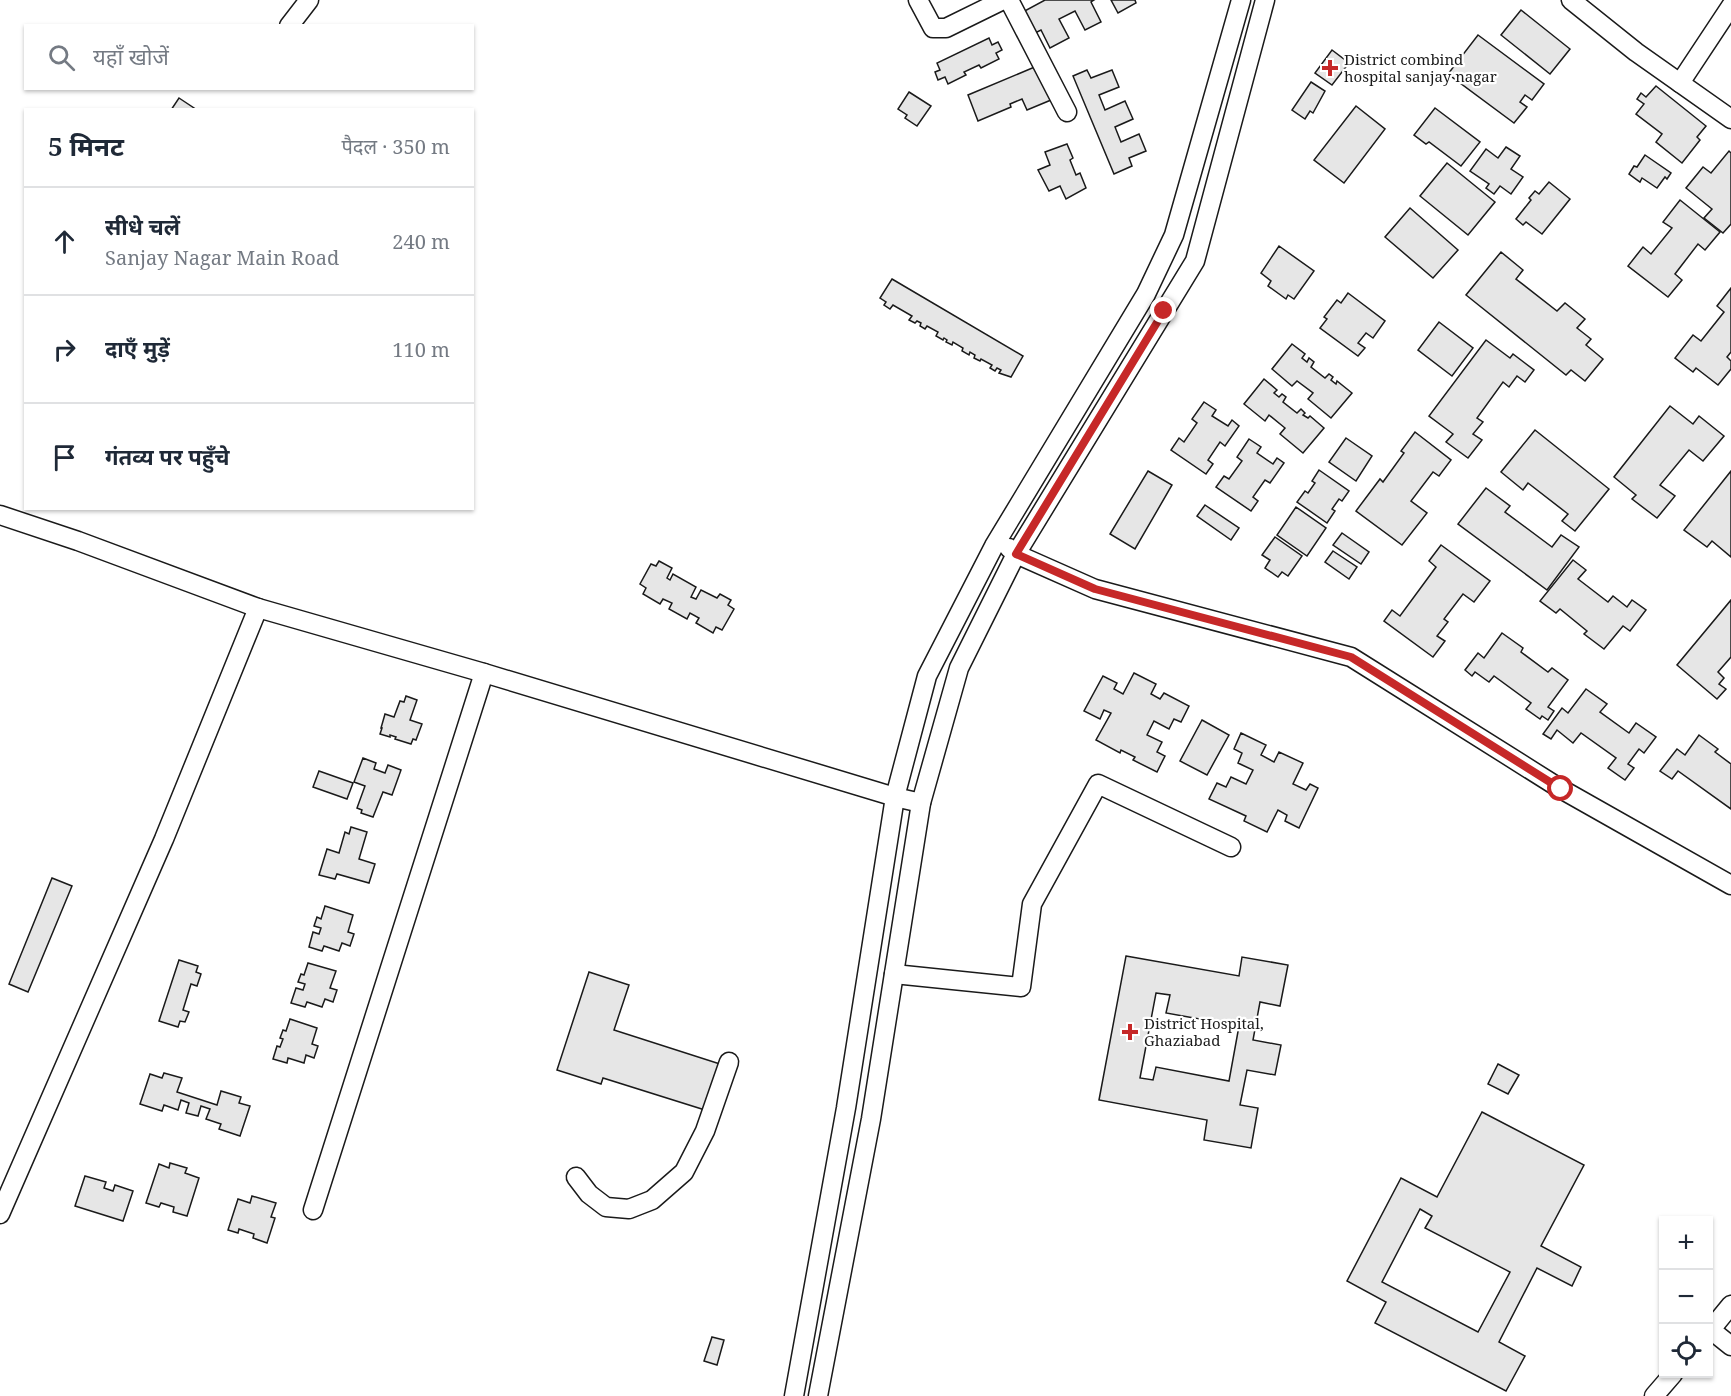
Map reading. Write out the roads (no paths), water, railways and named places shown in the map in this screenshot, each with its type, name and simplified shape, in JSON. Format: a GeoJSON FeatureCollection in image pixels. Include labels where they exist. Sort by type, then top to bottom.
{"type":"FeatureCollection","features":[{"type":"Feature","properties":{"kind":"street"},"geometry":{"type":"LineString","coordinates":[[291,24],[309,0]]}},
{"type":"Feature","properties":{"kind":"street"},"geometry":{"type":"LineString","coordinates":[[918,0],[933,28],[946,28],[1003,0]]}},
{"type":"Feature","properties":{"kind":"street"},"geometry":{"type":"LineString","coordinates":[[1009,0],[1067,112]]}},
{"type":"Feature","properties":{"kind":"street"},"geometry":{"type":"LineString","coordinates":[[794,1396],[846,1108],[895,797],[927,676],[998,539],[1146,294],[1174,235],[1241,0]]}},
{"type":"Feature","properties":{"kind":"street"},"geometry":{"type":"LineString","coordinates":[[818,1396],[871,1119],[921,803],[959,668],[1016,554],[1195,261],[1265,0]]}},
{"type":"Feature","properties":{"kind":"street"},"geometry":{"type":"LineString","coordinates":[[1571,0],[1636,52],[1731,119]]}},
{"type":"Feature","properties":{"kind":"street"},"geometry":{"type":"LineString","coordinates":[[1680,83],[1728,5]]}},
{"type":"Feature","properties":{"kind":"street"},"geometry":{"type":"LineString","coordinates":[[0,515],[78,541],[258,608],[921,803]]}},
{"type":"Feature","properties":{"kind":"street"},"geometry":{"type":"LineString","coordinates":[[998,539],[1016,554],[1095,589],[1351,657],[1561,789],[1731,885]]}},
{"type":"Feature","properties":{"kind":"street"},"geometry":{"type":"LineString","coordinates":[[0,1214],[164,839],[258,608]]}},
{"type":"Feature","properties":{"kind":"street"},"geometry":{"type":"LineString","coordinates":[[313,1210],[484,673]]}},
{"type":"Feature","properties":{"kind":"street"},"geometry":{"type":"LineString","coordinates":[[894,974],[1021,987],[1032,904],[1098,784],[1231,847]]}},
{"type":"Feature","properties":{"kind":"street"},"geometry":{"type":"LineString","coordinates":[[576,1177],[589,1194],[606,1207],[629,1209],[652,1200],[684,1172],[705,1131],[729,1062]]}},
{"type":"Feature","properties":{"kind":"street"},"geometry":{"type":"LineString","coordinates":[[1713,1328],[1731,1305]]}},
{"type":"Feature","properties":{"kind":"street"},"geometry":{"type":"LineString","coordinates":[[1713,1334],[1731,1346]]}},
{"type":"Feature","properties":{"kind":"street"},"geometry":{"type":"LineString","coordinates":[[1654,1396],[1670,1378]]}},
{"type":"Feature","properties":{"kind":"place","name":"District combind hospital sanjay nagar"},"geometry":{"type":"Point","coordinates":[1330,68]}},
{"type":"Feature","properties":{"kind":"place","name":"District Hospital, Ghaziabad"},"geometry":{"type":"Point","coordinates":[1130,1032]}}]}
